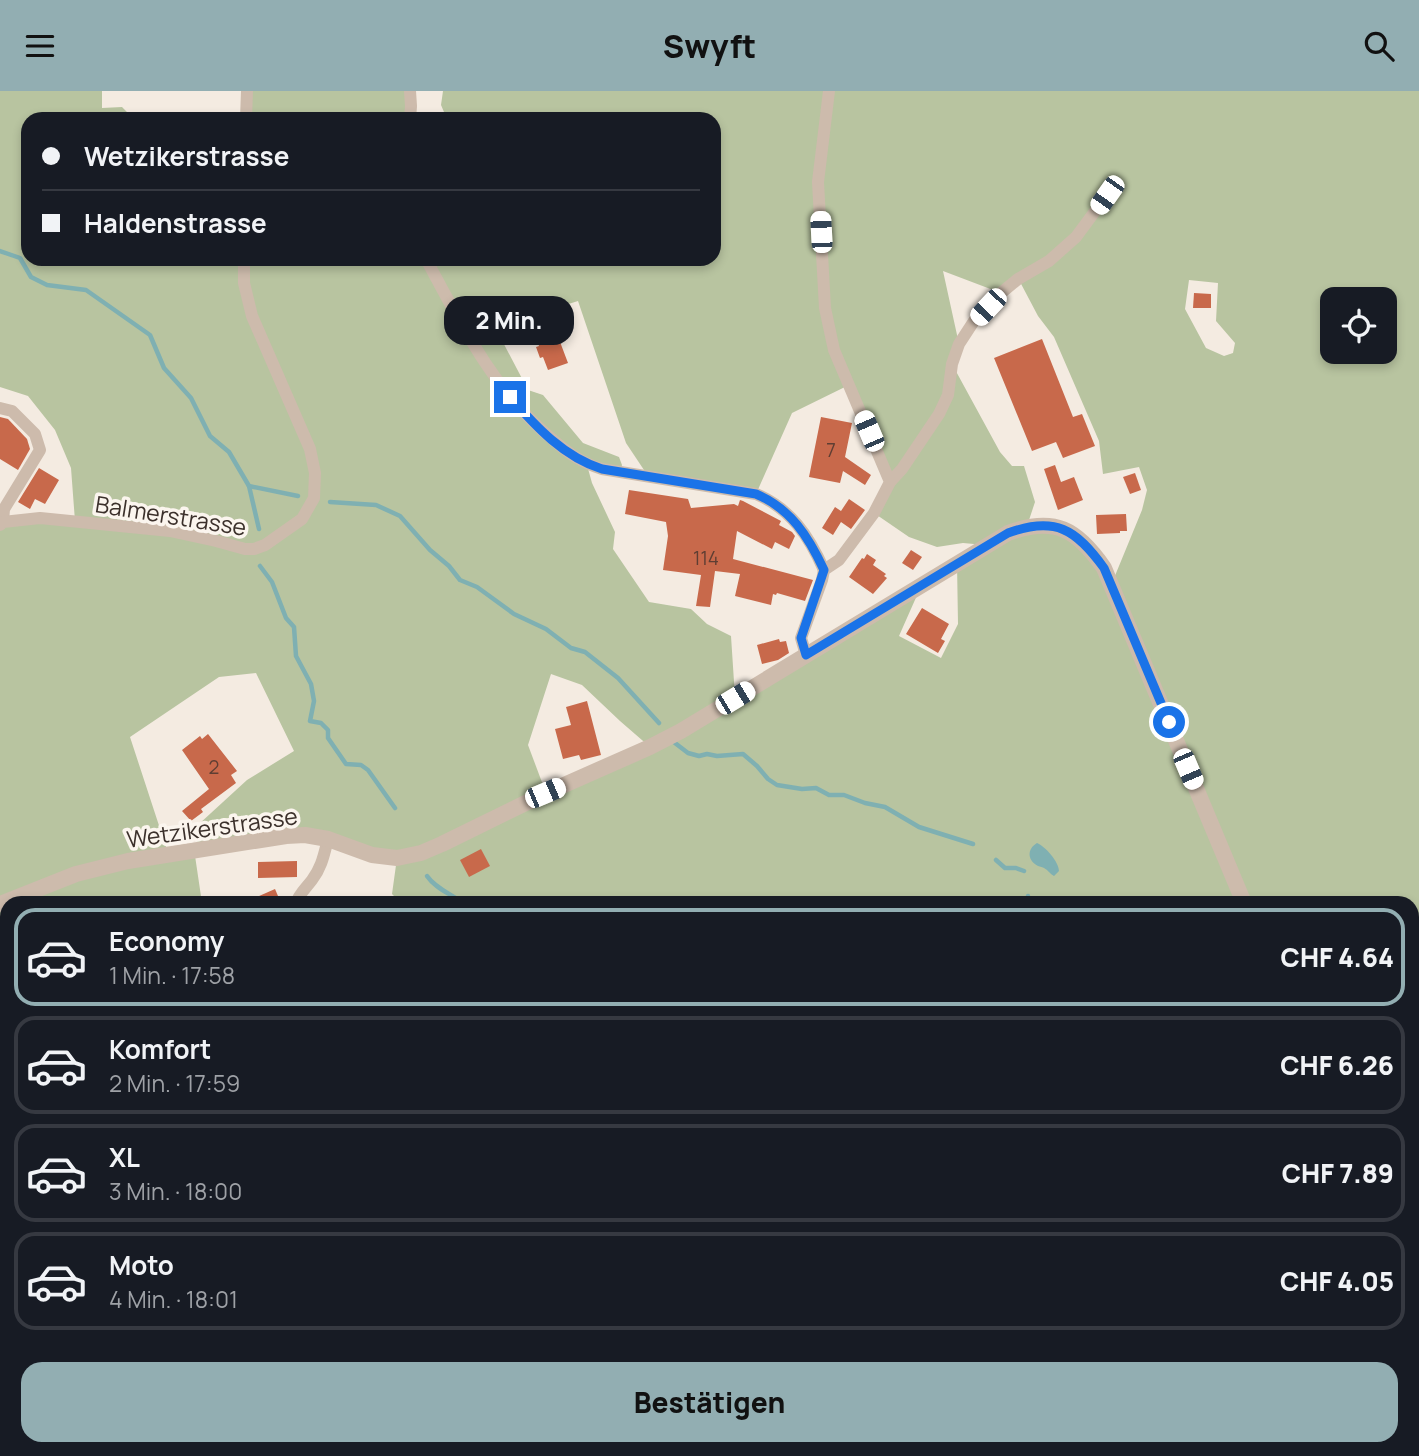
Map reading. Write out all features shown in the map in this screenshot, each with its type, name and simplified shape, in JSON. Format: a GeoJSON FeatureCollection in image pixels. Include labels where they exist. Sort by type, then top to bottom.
{"type":"FeatureCollection","features":[{"type":"Feature","properties":{"kind":"street"},"geometry":{"type":"LineString","coordinates":[[246,112],[247,91]]}},
{"type":"Feature","properties":{"kind":"street"},"geometry":{"type":"LineString","coordinates":[[410,91],[411,112]]}},
{"type":"Feature","properties":{"kind":"street"},"geometry":{"type":"LineString","coordinates":[[829,91],[818,182],[825,307],[834,350],[890,482]]}},
{"type":"Feature","properties":{"kind":"street"},"geometry":{"type":"LineString","coordinates":[[806,655],[801,638],[824,570],[838,560],[874,513],[890,482],[902,469],[939,414],[948,395],[952,364],[959,344],[974,321],[1018,279],[1049,261],[1076,237],[1107,195]]}},
{"type":"Feature","properties":{"kind":"street","name":"Balmerstrasse"},"geometry":{"type":"LineString","coordinates":[[2,523],[40,517],[170,531],[254,549],[265,545],[303,519],[314,498],[315,473],[310,449],[252,316],[244,283],[244,266]]}},
{"type":"Feature","properties":{"kind":"street"},"geometry":{"type":"LineString","coordinates":[[430,266],[471,343],[501,387],[536,426],[571,455],[602,469],[756,494],[771,500],[795,521],[815,550],[824,570]]}},
{"type":"Feature","properties":{"kind":"street"},"geometry":{"type":"LineString","coordinates":[[0,408],[12,411],[35,434],[40,450],[4,509],[2,523]]}},
{"type":"Feature","properties":{"kind":"street","name":"Wetzikerstrasse"},"geometry":{"type":"LineString","coordinates":[[20,896],[76,874],[128,861],[286,836],[305,835],[328,839],[372,855],[397,858],[421,853],[681,731],[1008,533],[1042,524],[1063,529],[1079,537],[1104,568],[1241,896]]}},
{"type":"Feature","properties":{"kind":"street"},"geometry":{"type":"LineString","coordinates":[[299,896],[323,863],[328,839]]}},
{"type":"Feature","properties":{"kind":"green space"},"geometry":{"type":"Polygon","coordinates":[[[0,91],[102,91],[102,108],[122,107],[127,112],[21,112],[21,266],[721,266],[721,112],[444,112],[441,105],[443,91],[1419,91],[1419,896],[394,896],[392,894],[397,858],[328,839],[196,849],[199,824],[247,780],[294,751],[256,673],[219,677],[130,737],[168,853],[194,849],[201,896],[0,896],[0,506],[3,522],[75,521],[71,468],[55,430],[28,396],[0,387],[0,91]],[[943,271],[959,344],[952,364],[1000,452],[1012,466],[1024,466],[1035,502],[1027,526],[1063,529],[1112,583],[1142,510],[1147,490],[1139,467],[1103,474],[1099,441],[1054,337],[1038,316],[1019,280],[1001,293],[943,271]],[[1189,280],[1185,309],[1206,348],[1224,356],[1233,353],[1235,343],[1216,321],[1218,283],[1189,280]],[[578,301],[495,327],[528,390],[543,395],[583,443],[619,457],[622,465],[620,472],[587,465],[592,483],[615,532],[613,549],[649,602],[691,609],[707,624],[731,636],[735,697],[922,584],[899,636],[941,658],[958,624],[957,563],[980,548],[974,544],[963,543],[937,547],[909,537],[874,513],[890,481],[849,385],[792,413],[756,494],[648,476],[626,443],[578,301]],[[551,674],[528,745],[546,793],[650,747],[582,685],[551,674]]]}},
{"type":"Feature","properties":{"kind":"green space"},"geometry":{"type":"Polygon","coordinates":[[[247,91],[410,91],[410,112],[246,112],[247,91]]]}},
{"type":"Feature","properties":{"kind":"water"},"geometry":{"type":"Polygon","coordinates":[[[1037,843],[1057,863],[1059,871],[1054,876],[1034,864],[1030,858],[1031,848],[1037,843]]]}},
{"type":"Feature","properties":{"kind":"building"},"geometry":{"type":"Polygon","coordinates":[[[1194,293],[1211,294],[1211,308],[1193,308],[1194,293]]]}},
{"type":"Feature","properties":{"kind":"building"},"geometry":{"type":"Polygon","coordinates":[[[554,326],[568,363],[548,370],[543,357],[540,358],[534,333],[554,326]]]}},
{"type":"Feature","properties":{"kind":"building"},"geometry":{"type":"Polygon","coordinates":[[[1042,339],[1073,417],[1082,414],[1095,446],[1063,458],[1056,442],[1032,451],[994,358],[1042,339]]]}},
{"type":"Feature","properties":{"kind":"building"},"geometry":{"type":"Polygon","coordinates":[[[0,417],[8,419],[27,439],[30,449],[18,470],[0,459],[0,417]]]}},
{"type":"Feature","properties":{"kind":"building"},"geometry":{"type":"Polygon","coordinates":[[[821,417],[852,423],[845,457],[871,475],[865,485],[843,471],[840,483],[809,477],[821,417]]]}},
{"type":"Feature","properties":{"kind":"building"},"geometry":{"type":"Polygon","coordinates":[[[1055,465],[1061,482],[1074,477],[1083,500],[1058,510],[1044,469],[1055,465]]]}},
{"type":"Feature","properties":{"kind":"building"},"geometry":{"type":"Polygon","coordinates":[[[39,468],[59,480],[45,504],[35,499],[30,509],[18,502],[39,468]]]}},
{"type":"Feature","properties":{"kind":"building"},"geometry":{"type":"Polygon","coordinates":[[[1135,473],[1141,490],[1130,494],[1123,477],[1135,473]]]}},
{"type":"Feature","properties":{"kind":"building"},"geometry":{"type":"Polygon","coordinates":[[[629,490],[688,499],[691,508],[734,504],[738,506],[740,500],[781,521],[779,525],[795,536],[789,549],[775,542],[772,549],[737,531],[733,559],[813,580],[805,601],[777,593],[773,594],[771,605],[735,596],[740,574],[715,571],[710,607],[696,606],[701,575],[663,570],[668,536],[666,522],[625,514],[629,490]]]}},
{"type":"Feature","properties":{"kind":"building"},"geometry":{"type":"Polygon","coordinates":[[[849,499],[865,510],[851,529],[841,522],[833,535],[822,528],[835,507],[841,511],[849,499]]]}},
{"type":"Feature","properties":{"kind":"building"},"geometry":{"type":"Polygon","coordinates":[[[1126,514],[1127,531],[1097,534],[1096,515],[1126,514]]]}},
{"type":"Feature","properties":{"kind":"building"},"geometry":{"type":"Polygon","coordinates":[[[911,550],[922,557],[913,570],[902,563],[911,550]]]}},
{"type":"Feature","properties":{"kind":"building"},"geometry":{"type":"Polygon","coordinates":[[[867,554],[876,560],[873,565],[886,574],[884,576],[887,578],[873,594],[849,577],[867,554]]]}},
{"type":"Feature","properties":{"kind":"building"},"geometry":{"type":"Polygon","coordinates":[[[922,608],[949,624],[941,639],[945,641],[938,653],[906,634],[922,608]]]}},
{"type":"Feature","properties":{"kind":"building"},"geometry":{"type":"Polygon","coordinates":[[[779,639],[780,642],[786,641],[789,653],[778,660],[762,664],[757,645],[779,639]]]}},
{"type":"Feature","properties":{"kind":"building"},"geometry":{"type":"Polygon","coordinates":[[[587,701],[601,755],[581,760],[579,755],[563,759],[555,729],[571,725],[566,707],[587,701]]]}},
{"type":"Feature","properties":{"kind":"building"},"geometry":{"type":"Polygon","coordinates":[[[208,734],[237,771],[231,775],[236,783],[201,809],[203,812],[191,821],[182,811],[209,789],[182,750],[200,736],[202,739],[208,734]]]}},
{"type":"Feature","properties":{"kind":"building"},"geometry":{"type":"Polygon","coordinates":[[[481,849],[490,866],[469,877],[460,860],[481,849]]]}},
{"type":"Feature","properties":{"kind":"building"},"geometry":{"type":"Polygon","coordinates":[[[297,861],[297,877],[258,878],[258,862],[297,861]]]}},
{"type":"Feature","properties":{"kind":"building"},"geometry":{"type":"Polygon","coordinates":[[[275,889],[278,896],[259,896],[275,889]]]}},
{"type":"Feature","properties":{"kind":"waterway"},"geometry":{"type":"LineString","coordinates":[[0,251],[21,260]]}},
{"type":"Feature","properties":{"kind":"waterway"},"geometry":{"type":"LineString","coordinates":[[25,266],[31,277],[47,285],[86,290],[150,335],[164,368],[191,398],[210,436],[229,452],[249,486],[298,496]]}},
{"type":"Feature","properties":{"kind":"waterway"},"geometry":{"type":"LineString","coordinates":[[249,486],[259,529]]}},
{"type":"Feature","properties":{"kind":"waterway"},"geometry":{"type":"LineString","coordinates":[[330,502],[376,505],[400,516],[460,580],[477,587],[514,614],[546,629],[571,648],[585,652],[618,678],[659,723]]}},
{"type":"Feature","properties":{"kind":"waterway"},"geometry":{"type":"LineString","coordinates":[[260,566],[272,582],[286,618],[294,627],[296,656],[311,684],[314,701],[310,721],[321,723],[328,730],[328,738],[346,764],[361,765],[368,770],[395,808]]}},
{"type":"Feature","properties":{"kind":"waterway"},"geometry":{"type":"LineString","coordinates":[[675,743],[688,753],[699,756],[743,754],[777,785],[816,788],[829,795],[844,795],[885,807],[919,827],[973,844]]}},
{"type":"Feature","properties":{"kind":"waterway"},"geometry":{"type":"LineString","coordinates":[[996,860],[1005,868],[1024,871]]}},
{"type":"Feature","properties":{"kind":"waterway"},"geometry":{"type":"LineString","coordinates":[[427,876],[452,896]]}},
{"type":"Feature","properties":{"kind":"route"},"geometry":{"type":"LineString","coordinates":[[510,397],[536,426],[571,455],[587,464],[602,469],[756,494],[771,500],[784,510],[815,550],[824,570],[801,638],[806,655],[1008,533],[1042,524],[1063,529],[1079,537],[1104,568],[1169,722]]}}]}
